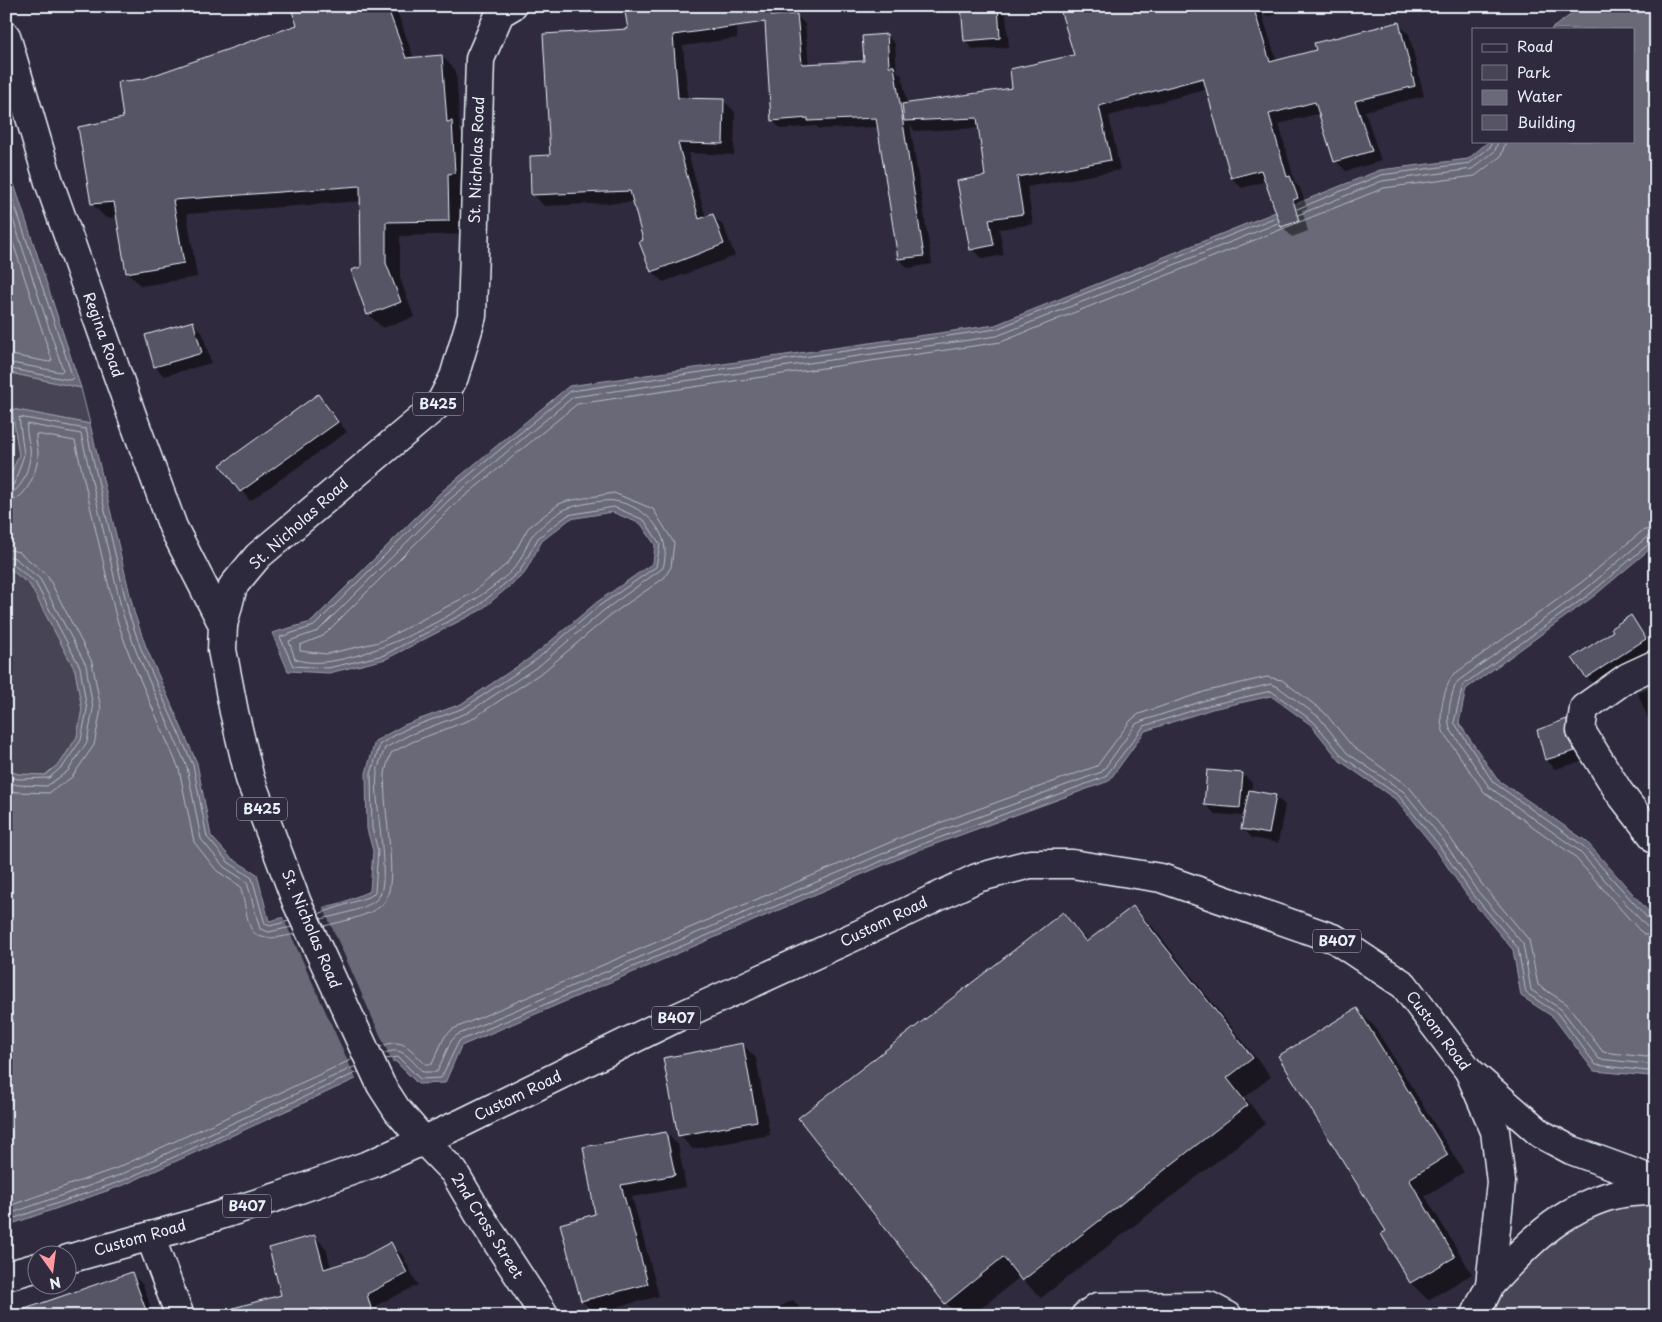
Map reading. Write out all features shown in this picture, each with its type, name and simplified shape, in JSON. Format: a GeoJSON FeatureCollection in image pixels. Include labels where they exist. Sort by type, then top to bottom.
{"type":"FeatureCollection","features":[{"type":"Feature","properties":{"kind":"main road","name":"St. Nicholas Road"},"geometry":{"type":"LineString","coordinates":[[423,1140],[398,1110],[381,1085],[297,902],[250,779],[222,650],[223,625],[233,586],[258,556],[441,402],[454,377],[472,316],[480,58],[503,9]]}},
{"type":"Feature","properties":{"kind":"main road","name":"Regina Road"},"geometry":{"type":"LineString","coordinates":[[6,36],[49,182],[138,433],[173,527],[223,625]]}},
{"type":"Feature","properties":{"kind":"main road"},"geometry":{"type":"LineString","coordinates":[[1656,664],[1628,677],[1584,708],[1581,731],[1619,792],[1656,840]]}},
{"type":"Feature","properties":{"kind":"main road","name":"Custom Road"},"geometry":{"type":"LineString","coordinates":[[78,1256],[150,1236],[371,1164],[678,1017],[977,878],[1030,864],[1072,864],[1161,878],[1335,939],[1404,986],[1469,1071],[1495,1131],[1501,1182],[1490,1285]]}},
{"type":"Feature","properties":{"kind":"main road"},"geometry":{"type":"LineString","coordinates":[[1469,1071],[1542,1134],[1572,1150],[1656,1181]]}},
{"type":"Feature","properties":{"kind":"main road","name":"2nd Cross Street"},"geometry":{"type":"LineString","coordinates":[[423,1140],[454,1172],[478,1213],[545,1316]]}},
{"type":"Feature","properties":{"kind":"main road"},"geometry":{"type":"LineString","coordinates":[[1475,1316],[1490,1285],[1526,1245],[1570,1213],[1615,1194],[1656,1190]]}},
{"type":"Feature","properties":{"kind":"main road"},"geometry":{"type":"LineString","coordinates":[[150,1236],[180,1316]]}},
{"type":"Feature","properties":{"kind":"main road"},"geometry":{"type":"LineString","coordinates":[[6,1276],[28,1270]]}},
{"type":"Feature","properties":{"kind":"main road"},"geometry":{"type":"LineString","coordinates":[[1085,1316],[1097,1307],[1209,1306],[1228,1316]]}},
{"type":"Feature","properties":{"kind":"green space"},"geometry":{"type":"Polygon","coordinates":[[[6,372],[81,388],[90,424],[12,409],[19,455],[6,485],[6,372]]]}},
{"type":"Feature","properties":{"kind":"green space"},"geometry":{"type":"Polygon","coordinates":[[[6,566],[30,585],[75,670],[82,709],[77,737],[61,762],[45,775],[18,774],[6,770],[6,566]]]}},
{"type":"Feature","properties":{"kind":"green space"},"geometry":{"type":"Polygon","coordinates":[[[1656,1190],[1656,1316],[1475,1316],[1526,1245],[1656,1190]]]}},
{"type":"Feature","properties":{"kind":"water"},"geometry":{"type":"Polygon","coordinates":[[[1583,6],[1656,6],[1656,544],[1594,596],[1466,689],[1459,723],[1497,779],[1586,841],[1656,920],[1656,1073],[1650,1076],[1594,1071],[1553,1017],[1521,996],[1513,950],[1466,894],[1434,847],[1395,799],[1340,761],[1311,725],[1271,696],[1212,709],[1145,731],[1109,781],[919,850],[461,1046],[445,1083],[418,1084],[395,1061],[124,1185],[6,1226],[6,770],[18,774],[45,775],[61,762],[77,737],[82,709],[75,670],[30,585],[6,566],[6,485],[19,455],[12,409],[90,424],[134,612],[146,647],[197,763],[211,836],[231,858],[257,874],[269,921],[341,903],[370,891],[373,851],[367,829],[366,773],[375,741],[404,725],[461,704],[533,656],[597,602],[653,563],[655,545],[641,524],[612,512],[570,519],[542,541],[524,574],[481,610],[386,659],[329,673],[288,671],[272,633],[311,622],[442,491],[569,386],[995,325],[1380,170],[1468,159],[1488,142],[1634,142],[1634,28],[1552,28],[1583,6]]]}},
{"type":"Feature","properties":{"kind":"water"},"geometry":{"type":"Polygon","coordinates":[[[6,177],[14,184],[81,388],[6,372],[6,177]]]}},
{"type":"Feature","properties":{"kind":"pier"},"geometry":{"type":"Polygon","coordinates":[[[322,905],[393,1064],[357,1081],[282,915],[322,905]]]}},
{"type":"Feature","properties":{"kind":"building"},"geometry":{"type":"Polygon","coordinates":[[[290,6],[387,6],[406,58],[442,55],[447,122],[452,121],[455,173],[448,174],[449,221],[386,222],[386,263],[401,302],[367,315],[351,270],[361,267],[360,186],[173,200],[184,263],[126,273],[114,202],[91,204],[78,127],[123,118],[118,82],[143,79],[297,25],[290,6]]]}},
{"type":"Feature","properties":{"kind":"building"},"geometry":{"type":"Polygon","coordinates":[[[624,6],[770,6],[771,16],[797,14],[802,64],[864,61],[862,36],[887,34],[889,66],[894,66],[924,256],[898,259],[876,118],[808,121],[808,118],[771,121],[765,22],[673,35],[678,98],[724,99],[723,144],[678,143],[699,219],[713,214],[724,244],[651,272],[639,242],[643,240],[630,191],[531,195],[530,156],[550,155],[543,34],[628,29],[624,6]]]}},
{"type":"Feature","properties":{"kind":"building"},"geometry":{"type":"Polygon","coordinates":[[[961,6],[998,6],[1000,38],[964,41],[961,6]]]}},
{"type":"Feature","properties":{"kind":"building"},"geometry":{"type":"Polygon","coordinates":[[[1059,6],[1253,6],[1270,62],[1316,50],[1314,43],[1399,22],[1415,86],[1355,101],[1372,151],[1334,162],[1315,102],[1269,114],[1287,177],[1290,176],[1298,198],[1293,200],[1299,221],[1281,227],[1261,170],[1231,178],[1203,78],[1099,106],[1111,160],[1017,177],[1023,214],[989,219],[994,245],[970,250],[957,181],[985,176],[977,118],[904,121],[902,104],[1012,88],[1010,69],[1074,55],[1059,6]]]}},
{"type":"Feature","properties":{"kind":"building"},"geometry":{"type":"Polygon","coordinates":[[[193,321],[202,353],[154,367],[145,335],[193,321]]]}},
{"type":"Feature","properties":{"kind":"building"},"geometry":{"type":"Polygon","coordinates":[[[318,394],[338,422],[240,492],[220,465],[318,394]]]}},
{"type":"Feature","properties":{"kind":"building"},"geometry":{"type":"Polygon","coordinates":[[[1631,615],[1646,639],[1586,678],[1572,658],[1613,631],[1611,628],[1631,615]]]}},
{"type":"Feature","properties":{"kind":"building"},"geometry":{"type":"Polygon","coordinates":[[[1567,719],[1568,739],[1575,751],[1545,760],[1537,730],[1567,719]]]}},
{"type":"Feature","properties":{"kind":"building"},"geometry":{"type":"Polygon","coordinates":[[[1207,770],[1243,773],[1240,808],[1204,805],[1207,770]]]}},
{"type":"Feature","properties":{"kind":"building"},"geometry":{"type":"Polygon","coordinates":[[[1249,790],[1276,795],[1269,834],[1241,829],[1249,790]]]}},
{"type":"Feature","properties":{"kind":"building"},"geometry":{"type":"Polygon","coordinates":[[[1133,906],[1253,1058],[1227,1078],[1248,1105],[1022,1281],[1003,1257],[945,1304],[798,1118],[1063,912],[1086,942],[1133,906]]]}},
{"type":"Feature","properties":{"kind":"building"},"geometry":{"type":"Polygon","coordinates":[[[1357,1008],[1448,1155],[1409,1179],[1455,1257],[1410,1283],[1381,1234],[1386,1231],[1278,1056],[1357,1008]]]}},
{"type":"Feature","properties":{"kind":"building"},"geometry":{"type":"Polygon","coordinates":[[[743,1043],[757,1121],[678,1136],[663,1058],[743,1043]]]}},
{"type":"Feature","properties":{"kind":"building"},"geometry":{"type":"Polygon","coordinates":[[[666,1132],[675,1175],[621,1185],[648,1284],[581,1301],[560,1224],[595,1214],[583,1147],[666,1132]]]}},
{"type":"Feature","properties":{"kind":"building"},"geometry":{"type":"Polygon","coordinates":[[[315,1235],[324,1269],[363,1257],[391,1242],[407,1273],[367,1294],[372,1312],[328,1316],[327,1309],[300,1316],[234,1316],[233,1308],[281,1295],[269,1248],[315,1235]]]}},
{"type":"Feature","properties":{"kind":"building"},"geometry":{"type":"Polygon","coordinates":[[[132,1272],[148,1316],[17,1316],[16,1312],[68,1294],[78,1294],[78,1291],[132,1272]]]}}]}
